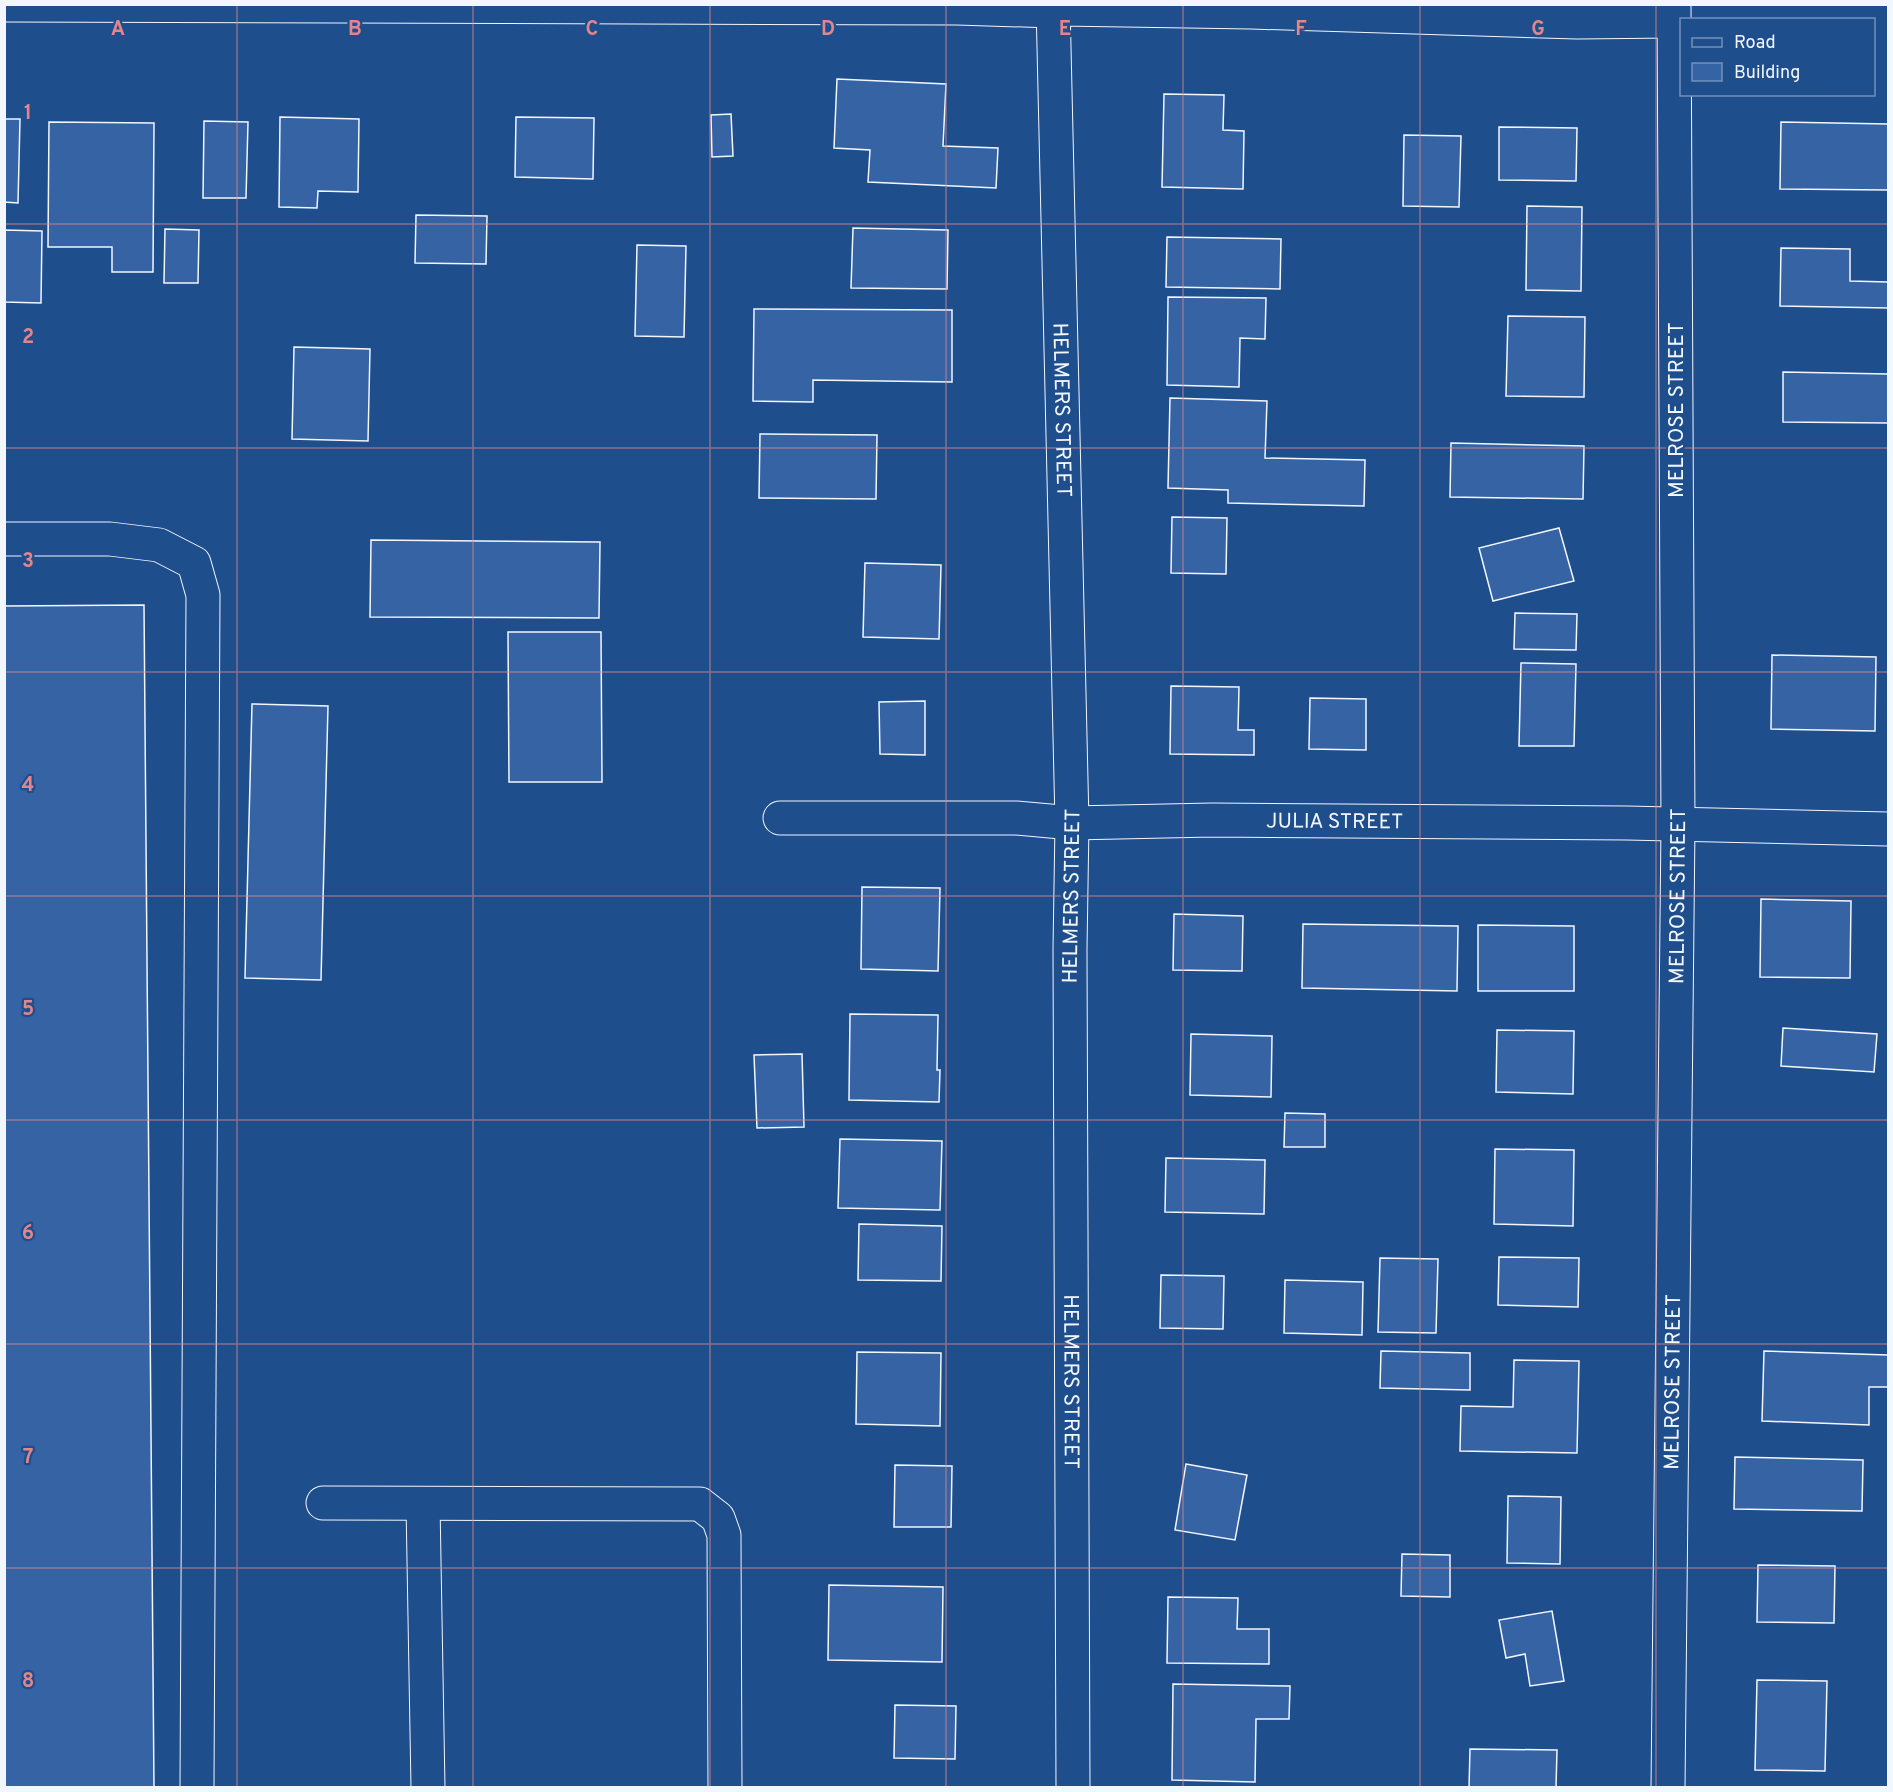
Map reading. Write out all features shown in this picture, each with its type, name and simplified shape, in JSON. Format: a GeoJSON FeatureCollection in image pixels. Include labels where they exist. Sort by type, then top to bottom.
{"type":"FeatureCollection","features":[{"type":"Feature","properties":{"kind":"street"},"geometry":{"type":"LineString","coordinates":[[4,5],[1053,8],[1577,22],[1674,13]]}},
{"type":"Feature","properties":{"kind":"street","name":"HELMERS STREET"},"geometry":{"type":"LineString","coordinates":[[1053,8],[1072,823],[1070,961],[1073,1788]]}},
{"type":"Feature","properties":{"kind":"street","name":"MELROSE STREET"},"geometry":{"type":"LineString","coordinates":[[1668,1788],[1678,824],[1674,13]]}},
{"type":"Feature","properties":{"kind":"street"},"geometry":{"type":"LineString","coordinates":[[4,539],[110,539],[159,545],[194,563],[203,595],[196,1788]]}},
{"type":"Feature","properties":{"kind":"street","name":"JULIA STREET"},"geometry":{"type":"LineString","coordinates":[[780,818],[1016,818],[1072,823],[1224,820],[1678,824],[1888,829]]}},
{"type":"Feature","properties":{"kind":"street"},"geometry":{"type":"LineString","coordinates":[[323,1503],[700,1504],[718,1518],[724,1535],[725,1788]]}},
{"type":"Feature","properties":{"kind":"street"},"geometry":{"type":"LineString","coordinates":[[423,1504],[428,1788]]}},
{"type":"Feature","properties":{"kind":"building"},"geometry":{"type":"Polygon","coordinates":[[[837,79],[946,84],[943,146],[998,148],[996,188],[868,182],[870,150],[834,148],[837,79]]]}},
{"type":"Feature","properties":{"kind":"building"},"geometry":{"type":"Polygon","coordinates":[[[1164,94],[1224,95],[1223,130],[1244,131],[1243,189],[1162,187],[1164,94]]]}},
{"type":"Feature","properties":{"kind":"building"},"geometry":{"type":"Polygon","coordinates":[[[731,114],[733,156],[712,157],[711,115],[731,114]]]}},
{"type":"Feature","properties":{"kind":"building"},"geometry":{"type":"Polygon","coordinates":[[[280,117],[359,119],[358,192],[318,191],[317,208],[279,207],[280,117]]]}},
{"type":"Feature","properties":{"kind":"building"},"geometry":{"type":"Polygon","coordinates":[[[516,117],[594,118],[593,179],[515,177],[516,117]]]}},
{"type":"Feature","properties":{"kind":"building"},"geometry":{"type":"Polygon","coordinates":[[[4,119],[20,119],[18,203],[4,202],[4,119]]]}},
{"type":"Feature","properties":{"kind":"building"},"geometry":{"type":"Polygon","coordinates":[[[204,121],[248,122],[246,198],[203,198],[204,121]]]}},
{"type":"Feature","properties":{"kind":"building"},"geometry":{"type":"Polygon","coordinates":[[[49,122],[154,123],[153,272],[112,272],[112,247],[48,247],[49,122]]]}},
{"type":"Feature","properties":{"kind":"building"},"geometry":{"type":"Polygon","coordinates":[[[1781,122],[1888,124],[1888,190],[1780,189],[1781,122]]]}},
{"type":"Feature","properties":{"kind":"building"},"geometry":{"type":"Polygon","coordinates":[[[1499,127],[1577,128],[1576,181],[1499,180],[1499,127]]]}},
{"type":"Feature","properties":{"kind":"building"},"geometry":{"type":"Polygon","coordinates":[[[1404,135],[1461,136],[1459,207],[1403,206],[1404,135]]]}},
{"type":"Feature","properties":{"kind":"building"},"geometry":{"type":"Polygon","coordinates":[[[1527,206],[1582,207],[1581,291],[1526,290],[1527,206]]]}},
{"type":"Feature","properties":{"kind":"building"},"geometry":{"type":"Polygon","coordinates":[[[416,215],[487,216],[486,264],[415,263],[416,215]]]}},
{"type":"Feature","properties":{"kind":"building"},"geometry":{"type":"Polygon","coordinates":[[[853,228],[948,230],[947,289],[851,288],[853,228]]]}},
{"type":"Feature","properties":{"kind":"building"},"geometry":{"type":"Polygon","coordinates":[[[165,229],[199,230],[198,283],[164,283],[165,229]]]}},
{"type":"Feature","properties":{"kind":"building"},"geometry":{"type":"Polygon","coordinates":[[[4,230],[42,231],[41,303],[4,302],[4,230]]]}},
{"type":"Feature","properties":{"kind":"building"},"geometry":{"type":"Polygon","coordinates":[[[1167,237],[1281,239],[1280,289],[1166,287],[1167,237]]]}},
{"type":"Feature","properties":{"kind":"building"},"geometry":{"type":"Polygon","coordinates":[[[637,245],[686,246],[684,337],[635,336],[637,245]]]}},
{"type":"Feature","properties":{"kind":"building"},"geometry":{"type":"Polygon","coordinates":[[[1781,248],[1850,249],[1850,281],[1888,282],[1888,308],[1780,306],[1781,248]]]}},
{"type":"Feature","properties":{"kind":"building"},"geometry":{"type":"Polygon","coordinates":[[[1168,297],[1266,298],[1265,339],[1240,338],[1239,387],[1167,385],[1168,297]]]}},
{"type":"Feature","properties":{"kind":"building"},"geometry":{"type":"Polygon","coordinates":[[[754,309],[952,310],[952,382],[813,380],[813,402],[753,401],[754,309]]]}},
{"type":"Feature","properties":{"kind":"building"},"geometry":{"type":"Polygon","coordinates":[[[1508,316],[1585,317],[1584,397],[1506,396],[1508,316]]]}},
{"type":"Feature","properties":{"kind":"building"},"geometry":{"type":"Polygon","coordinates":[[[294,347],[370,349],[368,441],[292,439],[294,347]]]}},
{"type":"Feature","properties":{"kind":"building"},"geometry":{"type":"Polygon","coordinates":[[[1783,372],[1888,374],[1888,423],[1783,422],[1783,372]]]}},
{"type":"Feature","properties":{"kind":"building"},"geometry":{"type":"Polygon","coordinates":[[[1170,398],[1267,401],[1265,458],[1365,460],[1364,506],[1228,503],[1228,490],[1168,488],[1170,398]]]}},
{"type":"Feature","properties":{"kind":"building"},"geometry":{"type":"Polygon","coordinates":[[[760,434],[877,435],[876,499],[759,498],[760,434]]]}},
{"type":"Feature","properties":{"kind":"building"},"geometry":{"type":"Polygon","coordinates":[[[1451,443],[1584,446],[1583,499],[1450,497],[1451,443]]]}},
{"type":"Feature","properties":{"kind":"building"},"geometry":{"type":"Polygon","coordinates":[[[1172,517],[1227,518],[1226,574],[1171,573],[1172,517]]]}},
{"type":"Feature","properties":{"kind":"building"},"geometry":{"type":"Polygon","coordinates":[[[1559,528],[1574,581],[1493,601],[1479,548],[1559,528]]]}},
{"type":"Feature","properties":{"kind":"building"},"geometry":{"type":"Polygon","coordinates":[[[371,540],[600,542],[599,618],[370,617],[371,540]]]}},
{"type":"Feature","properties":{"kind":"building"},"geometry":{"type":"Polygon","coordinates":[[[865,563],[941,565],[939,639],[863,637],[865,563]]]}},
{"type":"Feature","properties":{"kind":"building"},"geometry":{"type":"Polygon","coordinates":[[[144,605],[154,1788],[4,1788],[4,606],[144,605]]]}},
{"type":"Feature","properties":{"kind":"building"},"geometry":{"type":"Polygon","coordinates":[[[1515,613],[1577,614],[1576,650],[1514,649],[1515,613]]]}},
{"type":"Feature","properties":{"kind":"building"},"geometry":{"type":"Polygon","coordinates":[[[508,632],[601,632],[602,782],[509,782],[508,632]]]}},
{"type":"Feature","properties":{"kind":"building"},"geometry":{"type":"Polygon","coordinates":[[[1772,655],[1876,657],[1875,731],[1771,729],[1772,655]]]}},
{"type":"Feature","properties":{"kind":"building"},"geometry":{"type":"Polygon","coordinates":[[[1521,663],[1576,664],[1574,746],[1519,746],[1521,663]]]}},
{"type":"Feature","properties":{"kind":"building"},"geometry":{"type":"Polygon","coordinates":[[[1171,686],[1239,687],[1238,730],[1254,730],[1254,755],[1170,754],[1171,686]]]}},
{"type":"Feature","properties":{"kind":"building"},"geometry":{"type":"Polygon","coordinates":[[[1310,698],[1366,699],[1366,750],[1309,749],[1310,698]]]}},
{"type":"Feature","properties":{"kind":"building"},"geometry":{"type":"Polygon","coordinates":[[[925,701],[925,755],[880,754],[879,702],[925,701]]]}},
{"type":"Feature","properties":{"kind":"building"},"geometry":{"type":"Polygon","coordinates":[[[252,704],[328,706],[321,980],[245,978],[252,704]]]}},
{"type":"Feature","properties":{"kind":"building"},"geometry":{"type":"Polygon","coordinates":[[[862,887],[940,888],[938,971],[861,969],[862,887]]]}},
{"type":"Feature","properties":{"kind":"building"},"geometry":{"type":"Polygon","coordinates":[[[1761,899],[1851,901],[1850,978],[1760,977],[1761,899]]]}},
{"type":"Feature","properties":{"kind":"building"},"geometry":{"type":"Polygon","coordinates":[[[1174,914],[1243,916],[1242,971],[1173,970],[1174,914]]]}},
{"type":"Feature","properties":{"kind":"building"},"geometry":{"type":"Polygon","coordinates":[[[1303,924],[1458,926],[1457,991],[1302,988],[1303,924]]]}},
{"type":"Feature","properties":{"kind":"building"},"geometry":{"type":"Polygon","coordinates":[[[1478,925],[1574,926],[1574,991],[1478,991],[1478,925]]]}},
{"type":"Feature","properties":{"kind":"building"},"geometry":{"type":"Polygon","coordinates":[[[850,1014],[938,1015],[939,1102],[849,1100],[850,1014]]]}},
{"type":"Feature","properties":{"kind":"building"},"geometry":{"type":"Polygon","coordinates":[[[1783,1028],[1877,1034],[1874,1072],[1781,1066],[1783,1028]]]}},
{"type":"Feature","properties":{"kind":"building"},"geometry":{"type":"Polygon","coordinates":[[[1497,1030],[1574,1031],[1573,1094],[1496,1092],[1497,1030]]]}},
{"type":"Feature","properties":{"kind":"building"},"geometry":{"type":"Polygon","coordinates":[[[1191,1034],[1272,1036],[1271,1097],[1190,1095],[1191,1034]]]}},
{"type":"Feature","properties":{"kind":"building"},"geometry":{"type":"Polygon","coordinates":[[[802,1054],[804,1127],[757,1128],[754,1055],[802,1054]]]}},
{"type":"Feature","properties":{"kind":"building"},"geometry":{"type":"Polygon","coordinates":[[[1285,1113],[1325,1114],[1325,1147],[1284,1147],[1285,1113]]]}},
{"type":"Feature","properties":{"kind":"building"},"geometry":{"type":"Polygon","coordinates":[[[840,1139],[942,1141],[940,1210],[838,1208],[840,1139]]]}},
{"type":"Feature","properties":{"kind":"building"},"geometry":{"type":"Polygon","coordinates":[[[1495,1149],[1574,1150],[1573,1226],[1494,1224],[1495,1149]]]}},
{"type":"Feature","properties":{"kind":"building"},"geometry":{"type":"Polygon","coordinates":[[[1166,1158],[1265,1160],[1264,1214],[1165,1212],[1166,1158]]]}},
{"type":"Feature","properties":{"kind":"building"},"geometry":{"type":"Polygon","coordinates":[[[859,1224],[942,1226],[941,1281],[858,1280],[859,1224]]]}},
{"type":"Feature","properties":{"kind":"building"},"geometry":{"type":"Polygon","coordinates":[[[1499,1257],[1579,1258],[1578,1307],[1498,1305],[1499,1257]]]}},
{"type":"Feature","properties":{"kind":"building"},"geometry":{"type":"Polygon","coordinates":[[[1380,1258],[1438,1259],[1436,1333],[1378,1332],[1380,1258]]]}},
{"type":"Feature","properties":{"kind":"building"},"geometry":{"type":"Polygon","coordinates":[[[1161,1275],[1224,1276],[1223,1329],[1160,1328],[1161,1275]]]}},
{"type":"Feature","properties":{"kind":"building"},"geometry":{"type":"Polygon","coordinates":[[[1285,1280],[1363,1282],[1362,1335],[1284,1333],[1285,1280]]]}},
{"type":"Feature","properties":{"kind":"building"},"geometry":{"type":"Polygon","coordinates":[[[1381,1351],[1470,1353],[1470,1390],[1380,1388],[1381,1351]]]}},
{"type":"Feature","properties":{"kind":"building"},"geometry":{"type":"Polygon","coordinates":[[[1764,1351],[1888,1355],[1888,1387],[1869,1387],[1869,1425],[1762,1421],[1764,1351]]]}},
{"type":"Feature","properties":{"kind":"building"},"geometry":{"type":"Polygon","coordinates":[[[857,1352],[941,1353],[940,1426],[856,1424],[857,1352]]]}},
{"type":"Feature","properties":{"kind":"building"},"geometry":{"type":"Polygon","coordinates":[[[1514,1360],[1579,1361],[1577,1453],[1460,1451],[1461,1406],[1513,1407],[1514,1360]]]}},
{"type":"Feature","properties":{"kind":"building"},"geometry":{"type":"Polygon","coordinates":[[[1735,1457],[1863,1460],[1862,1511],[1734,1509],[1735,1457]]]}},
{"type":"Feature","properties":{"kind":"building"},"geometry":{"type":"Polygon","coordinates":[[[1186,1464],[1247,1475],[1235,1540],[1175,1530],[1186,1464]]]}},
{"type":"Feature","properties":{"kind":"building"},"geometry":{"type":"Polygon","coordinates":[[[895,1465],[952,1466],[951,1527],[894,1527],[895,1465]]]}},
{"type":"Feature","properties":{"kind":"building"},"geometry":{"type":"Polygon","coordinates":[[[1508,1496],[1561,1497],[1560,1564],[1507,1563],[1508,1496]]]}},
{"type":"Feature","properties":{"kind":"building"},"geometry":{"type":"Polygon","coordinates":[[[1402,1554],[1450,1555],[1450,1597],[1401,1596],[1402,1554]]]}},
{"type":"Feature","properties":{"kind":"building"},"geometry":{"type":"Polygon","coordinates":[[[1758,1565],[1835,1566],[1834,1623],[1757,1622],[1758,1565]]]}},
{"type":"Feature","properties":{"kind":"building"},"geometry":{"type":"Polygon","coordinates":[[[829,1585],[943,1587],[942,1662],[828,1660],[829,1585]]]}},
{"type":"Feature","properties":{"kind":"building"},"geometry":{"type":"Polygon","coordinates":[[[1168,1597],[1238,1598],[1237,1629],[1269,1629],[1269,1664],[1167,1663],[1168,1597]]]}},
{"type":"Feature","properties":{"kind":"building"},"geometry":{"type":"Polygon","coordinates":[[[1552,1611],[1564,1681],[1530,1686],[1525,1654],[1506,1658],[1499,1620],[1552,1611]]]}},
{"type":"Feature","properties":{"kind":"building"},"geometry":{"type":"Polygon","coordinates":[[[1757,1680],[1827,1681],[1825,1771],[1755,1770],[1757,1680]]]}},
{"type":"Feature","properties":{"kind":"building"},"geometry":{"type":"Polygon","coordinates":[[[1173,1684],[1290,1686],[1289,1719],[1256,1719],[1255,1782],[1172,1780],[1173,1684]]]}},
{"type":"Feature","properties":{"kind":"building"},"geometry":{"type":"Polygon","coordinates":[[[895,1705],[956,1706],[955,1759],[894,1758],[895,1705]]]}},
{"type":"Feature","properties":{"kind":"building"},"geometry":{"type":"Polygon","coordinates":[[[1470,1749],[1557,1750],[1556,1788],[1469,1788],[1470,1749]]]}}]}
